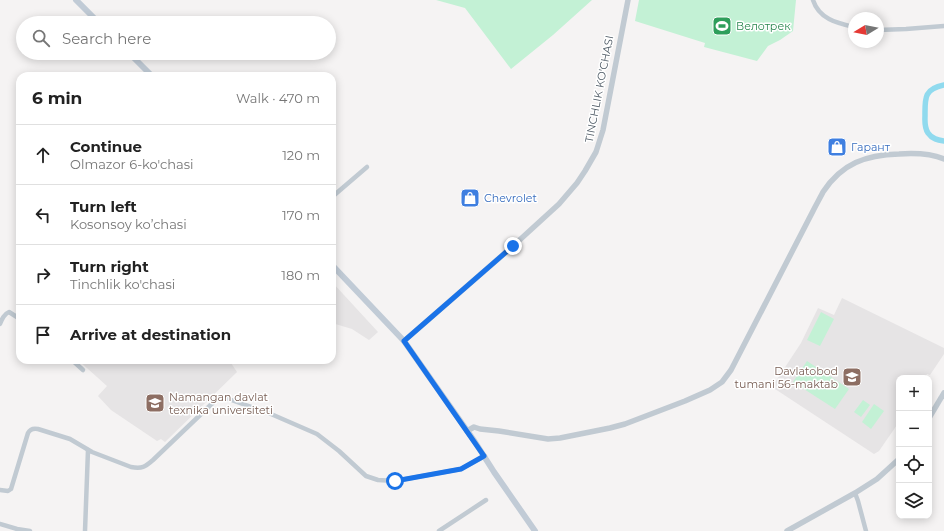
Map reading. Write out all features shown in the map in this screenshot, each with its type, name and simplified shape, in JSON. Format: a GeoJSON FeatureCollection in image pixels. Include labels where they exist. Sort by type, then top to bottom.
{"type":"FeatureCollection","features":[{"type":"Feature","properties":{"kind":"main road"},"geometry":{"type":"LineString","coordinates":[[76,0],[92,16]]}},
{"type":"Feature","properties":{"kind":"main road"},"geometry":{"type":"LineString","coordinates":[[136,60],[148,72]]}},
{"type":"Feature","properties":{"kind":"main road"},"geometry":{"type":"LineString","coordinates":[[336,269],[404,341],[535,531]]}},
{"type":"Feature","properties":{"kind":"street","name":"TINCHLIK KO'CHASI"},"geometry":{"type":"LineString","coordinates":[[404,341],[559,204],[585,171],[596,152],[601,138],[628,0]]}},
{"type":"Feature","properties":{"kind":"street"},"geometry":{"type":"LineString","coordinates":[[813,0],[820,13],[833,22],[848,26]]}},
{"type":"Feature","properties":{"kind":"street"},"geometry":{"type":"LineString","coordinates":[[884,30],[944,26]]}},
{"type":"Feature","properties":{"kind":"street"},"geometry":{"type":"LineString","coordinates":[[467,431],[474,427],[548,439],[560,438],[625,424],[710,390],[722,382],[731,370],[813,211],[824,192],[838,174],[858,161],[879,156],[920,153],[944,159]]}},
{"type":"Feature","properties":{"kind":"street"},"geometry":{"type":"LineString","coordinates":[[336,193],[367,167]]}},
{"type":"Feature","properties":{"kind":"street"},"geometry":{"type":"LineString","coordinates":[[0,324],[6,313],[9,312],[16,316]]}},
{"type":"Feature","properties":{"kind":"street"},"geometry":{"type":"LineString","coordinates":[[76,364],[83,370]]}},
{"type":"Feature","properties":{"kind":"street"},"geometry":{"type":"LineString","coordinates":[[932,413],[944,394]]}},
{"type":"Feature","properties":{"kind":"street"},"geometry":{"type":"LineString","coordinates":[[0,490],[8,491],[11,489],[28,433],[33,428],[70,439],[92,452],[131,466],[143,468],[154,460],[220,396],[271,414],[318,434],[366,476],[378,480],[395,481],[461,469],[484,456]]}},
{"type":"Feature","properties":{"kind":"street"},"geometry":{"type":"LineString","coordinates":[[85,531],[88,450]]}},
{"type":"Feature","properties":{"kind":"street"},"geometry":{"type":"LineString","coordinates":[[787,531],[856,493],[877,479],[896,462]]}},
{"type":"Feature","properties":{"kind":"street"},"geometry":{"type":"LineString","coordinates":[[856,493],[866,531]]}},
{"type":"Feature","properties":{"kind":"street"},"geometry":{"type":"LineString","coordinates":[[439,531],[486,500]]}},
{"type":"Feature","properties":{"kind":"street"},"geometry":{"type":"LineString","coordinates":[[0,524],[30,531]]}},
{"type":"Feature","properties":{"kind":"shaded area"},"geometry":{"type":"Polygon","coordinates":[[[336,286],[378,332],[369,340],[352,329],[336,324],[336,286]]]}},
{"type":"Feature","properties":{"kind":"shaded area","name":"Davlatobod tumani 56-maktab"},"geometry":{"type":"Polygon","coordinates":[[[842,298],[944,348],[944,354],[930,375],[896,375],[896,426],[879,451],[874,454],[772,387],[801,343],[818,308],[834,315],[842,298]]]}},
{"type":"Feature","properties":{"kind":"shaded area","name":"Namangan davlat texnika universiteti"},"geometry":{"type":"Polygon","coordinates":[[[82,364],[232,364],[237,372],[165,442],[161,439],[157,441],[111,410],[98,396],[107,386],[82,364]]]}},
{"type":"Feature","properties":{"kind":"green space"},"geometry":{"type":"Polygon","coordinates":[[[436,0],[592,0],[553,35],[511,69],[465,8],[436,0]]]}},
{"type":"Feature","properties":{"kind":"green space","name":"Велотрек"},"geometry":{"type":"Polygon","coordinates":[[[639,0],[796,0],[793,31],[768,46],[757,61],[704,47],[705,43],[635,21],[639,0]]]}},
{"type":"Feature","properties":{"kind":"green space"},"geometry":{"type":"Polygon","coordinates":[[[821,312],[834,319],[820,346],[807,340],[821,312]]]}},
{"type":"Feature","properties":{"kind":"green space"},"geometry":{"type":"Polygon","coordinates":[[[807,361],[849,389],[835,409],[793,382],[807,361]]]}},
{"type":"Feature","properties":{"kind":"green space"},"geometry":{"type":"Polygon","coordinates":[[[863,400],[870,405],[861,417],[854,412],[863,400]]]}},
{"type":"Feature","properties":{"kind":"green space"},"geometry":{"type":"Polygon","coordinates":[[[874,404],[884,411],[871,429],[862,422],[874,404]]]}},
{"type":"Feature","properties":{"kind":"waterway"},"geometry":{"type":"LineString","coordinates":[[944,85],[929,92],[925,104],[925,122],[928,133],[931,137],[944,141]]}},
{"type":"Feature","properties":{"kind":"place","name":"Велотрек"},"geometry":{"type":"Point","coordinates":[722,26]}},
{"type":"Feature","properties":{"kind":"place","name":"Гарант"},"geometry":{"type":"Point","coordinates":[837,147]}},
{"type":"Feature","properties":{"kind":"place","name":"Chevrolet"},"geometry":{"type":"Point","coordinates":[470,198]}},
{"type":"Feature","properties":{"kind":"place","name":"Davlatobod tumani 56-maktab"},"geometry":{"type":"Point","coordinates":[852,377]}},
{"type":"Feature","properties":{"kind":"place","name":"Namangan davlat texnika universiteti"},"geometry":{"type":"Point","coordinates":[155,403]}},
{"type":"Feature","properties":{"kind":"route"},"geometry":{"type":"LineString","coordinates":[[395,481],[461,469],[484,456],[404,341],[513,246]]}}]}
